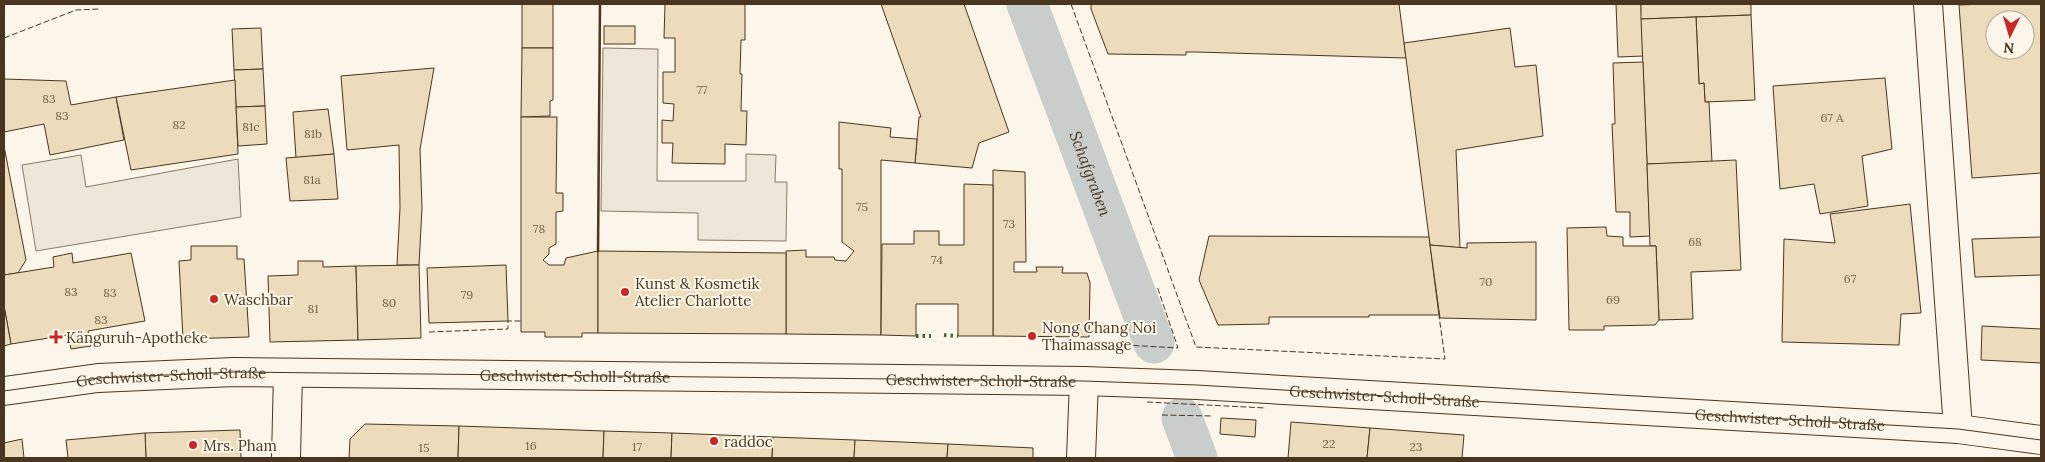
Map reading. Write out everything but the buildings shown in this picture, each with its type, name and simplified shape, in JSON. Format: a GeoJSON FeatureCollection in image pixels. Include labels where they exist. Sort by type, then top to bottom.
{"type":"FeatureCollection","features":[{"type":"Feature","properties":{"kind":"street"},"geometry":{"type":"LineString","coordinates":[[1928,4],[1958,429]]}},
{"type":"Feature","properties":{"kind":"street","name":"Geschwister-Scholl-Straße"},"geometry":{"type":"LineString","coordinates":[[4,391],[98,378],[234,372],[1143,382],[1958,429],[2041,440]]}},
{"type":"Feature","properties":{"kind":"street"},"geometry":{"type":"LineString","coordinates":[[286,458],[288,373]]}},
{"type":"Feature","properties":{"kind":"street"},"geometry":{"type":"LineString","coordinates":[[1081,458],[1084,381]]}},
{"type":"Feature","properties":{"kind":"shaded area"},"geometry":{"type":"Polygon","coordinates":[[[603,48],[658,49],[657,181],[746,181],[746,154],[776,155],[775,182],[787,182],[786,241],[698,240],[698,213],[601,211],[603,48]]]}},
{"type":"Feature","properties":{"kind":"shaded area"},"geometry":{"type":"Polygon","coordinates":[[[81,155],[86,187],[238,159],[241,217],[36,251],[22,165],[81,155]]]}},
{"type":"Feature","properties":{"kind":"waterway","name":"Schafgraben"},"geometry":{"type":"LineString","coordinates":[[1027,4],[1154,343]]}},
{"type":"Feature","properties":{"kind":"waterway","name":"Schafgraben"},"geometry":{"type":"LineString","coordinates":[[1182,418],[1197,458]]}},
{"type":"Feature","properties":{"kind":"tram line"},"geometry":{"type":"LineString","coordinates":[[4,391],[98,378],[234,372],[1084,381],[1197,385],[1958,429],[2041,440]]}},
{"type":"Feature","properties":{"kind":"hedge"},"geometry":{"type":"LineString","coordinates":[[944,335],[958,336]]}},
{"type":"Feature","properties":{"kind":"hedge"},"geometry":{"type":"LineString","coordinates":[[916,336],[931,336]]}},
{"type":"Feature","properties":{"kind":"fence"},"geometry":{"type":"LineString","coordinates":[[1071,4],[1196,347],[1445,359],[1439,316]]}},
{"type":"Feature","properties":{"kind":"fence"},"geometry":{"type":"LineString","coordinates":[[4,38],[76,10],[99,9]]}},
{"type":"Feature","properties":{"kind":"fence"},"geometry":{"type":"LineString","coordinates":[[1125,345],[1178,348],[1157,286]]}},
{"type":"Feature","properties":{"kind":"fence"},"geometry":{"type":"LineString","coordinates":[[429,332],[508,329],[508,321],[521,321]]}},
{"type":"Feature","properties":{"kind":"fence"},"geometry":{"type":"LineString","coordinates":[[1147,402],[1266,408]]}},
{"type":"Feature","properties":{"kind":"fence"},"geometry":{"type":"LineString","coordinates":[[1162,415],[1212,416]]}},
{"type":"Feature","properties":{"kind":"wall"},"geometry":{"type":"LineString","coordinates":[[598,251],[600,4]]}},
{"type":"Feature","properties":{"kind":"place","name":"Kunst & Kosmetik Atelier Charlotte"},"geometry":{"type":"Point","coordinates":[625,292]}},
{"type":"Feature","properties":{"kind":"place","name":"Waschbar"},"geometry":{"type":"Point","coordinates":[214,299]}},
{"type":"Feature","properties":{"kind":"place","name":"Nong Chang Noi Thaimassage"},"geometry":{"type":"Point","coordinates":[1032,336]}},
{"type":"Feature","properties":{"kind":"place","name":"Känguruh-Apotheke"},"geometry":{"type":"Point","coordinates":[56,337]}},
{"type":"Feature","properties":{"kind":"place","name":"raddoc"},"geometry":{"type":"Point","coordinates":[714,441]}},
{"type":"Feature","properties":{"kind":"place","name":"Mrs. Pham"},"geometry":{"type":"Point","coordinates":[193,445]}}]}
